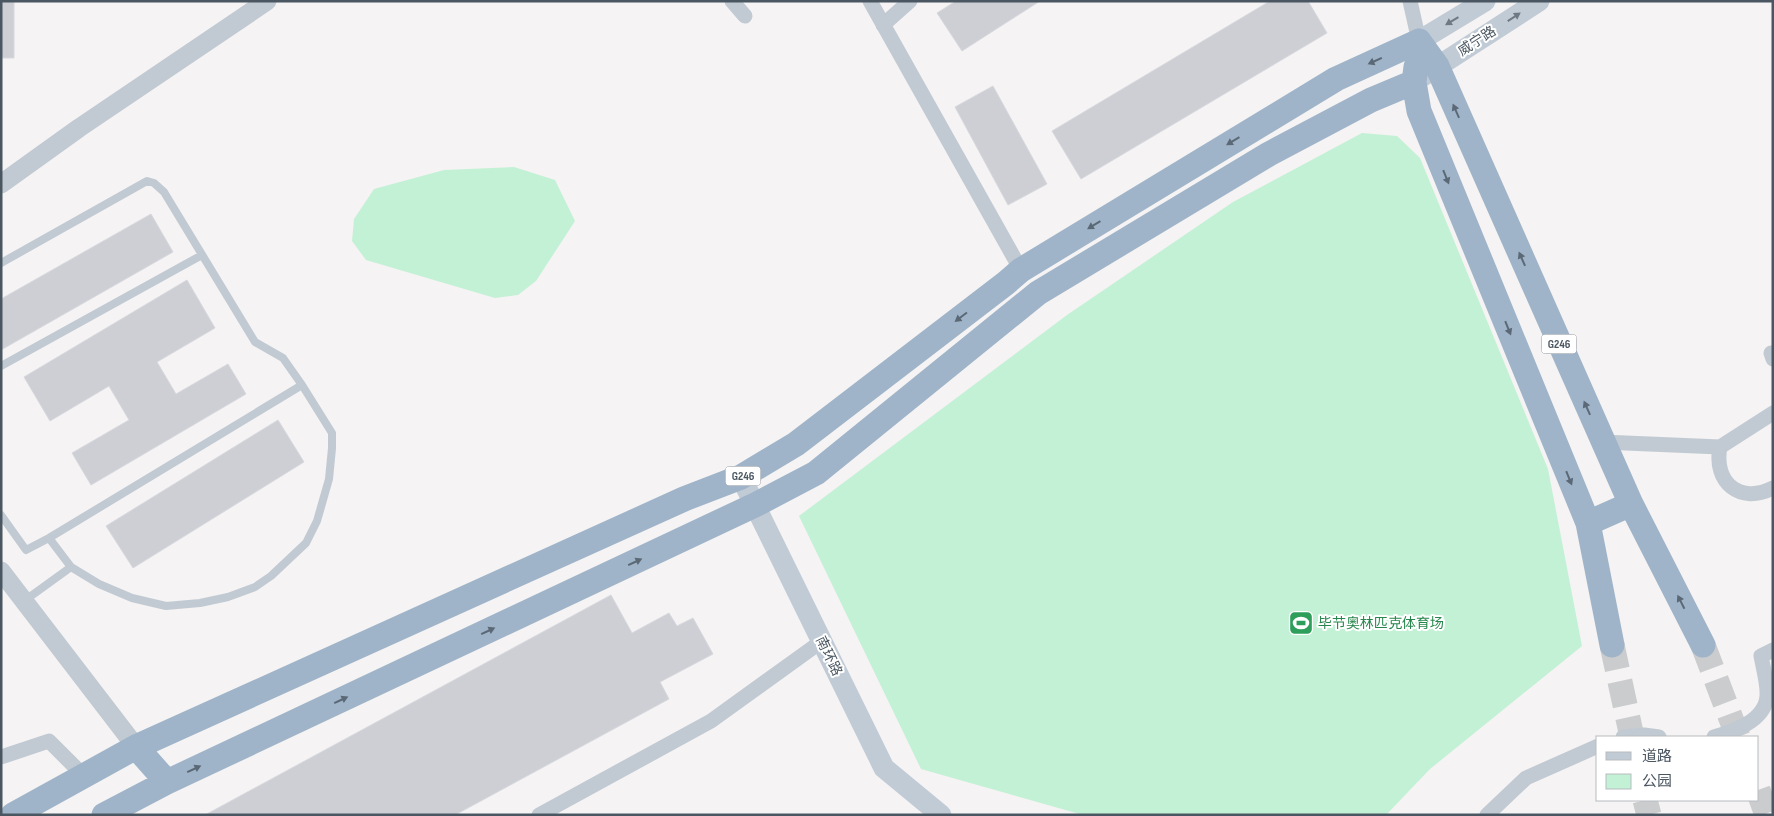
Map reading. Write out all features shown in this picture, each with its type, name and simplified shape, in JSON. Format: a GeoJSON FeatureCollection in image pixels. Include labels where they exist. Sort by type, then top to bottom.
{"type":"FeatureCollection","features":[{"type":"Feature","properties":{"kind":"highway","name":"G246"},"geometry":{"type":"LineString","coordinates":[[13,815],[136,747],[684,498],[741,478],[796,444],[1021,270],[1336,79],[1419,41],[1437,66],[1602,442],[1631,504],[1703,645]]}},
{"type":"Feature","properties":{"kind":"highway"},"geometry":{"type":"LineString","coordinates":[[1419,41],[1414,82],[1419,111],[1588,523],[1612,646]]}},
{"type":"Feature","properties":{"kind":"highway","name":"G246"},"geometry":{"type":"LineString","coordinates":[[104,815],[167,782],[755,505],[816,472],[1038,293],[1269,154],[1371,100],[1414,82]]}},
{"type":"Feature","properties":{"kind":"highway"},"geometry":{"type":"LineString","coordinates":[[1588,523],[1631,504]]}},
{"type":"Feature","properties":{"kind":"highway"},"geometry":{"type":"LineString","coordinates":[[136,747],[167,782]]}},
{"type":"Feature","properties":{"kind":"main road","name":"威宁路"},"geometry":{"type":"LineString","coordinates":[[1419,41],[1486,1]]}},
{"type":"Feature","properties":{"kind":"main road","name":"威宁路"},"geometry":{"type":"LineString","coordinates":[[1414,82],[1539,1]]}},
{"type":"Feature","properties":{"kind":"main road","name":"南环路"},"geometry":{"type":"LineString","coordinates":[[741,478],[884,768],[941,815]]}},
{"type":"Feature","properties":{"kind":"street"},"geometry":{"type":"LineString","coordinates":[[1,184],[79,128],[267,1]]}},
{"type":"Feature","properties":{"kind":"street"},"geometry":{"type":"LineString","coordinates":[[732,1],[745,16]]}},
{"type":"Feature","properties":{"kind":"street"},"geometry":{"type":"LineString","coordinates":[[870,1],[1021,270]]}},
{"type":"Feature","properties":{"kind":"street"},"geometry":{"type":"LineString","coordinates":[[883,25],[910,1]]}},
{"type":"Feature","properties":{"kind":"street"},"geometry":{"type":"LineString","coordinates":[[1410,1],[1419,41]]}},
{"type":"Feature","properties":{"kind":"street"},"geometry":{"type":"LineString","coordinates":[[1773,353],[1771,354],[1773,359]]}},
{"type":"Feature","properties":{"kind":"street"},"geometry":{"type":"LineString","coordinates":[[1602,442],[1720,447],[1773,413]]}},
{"type":"Feature","properties":{"kind":"street"},"geometry":{"type":"LineString","coordinates":[[1720,447],[1718,459],[1720,471],[1726,482],[1736,490],[1748,494],[1760,494],[1773,488]]}},
{"type":"Feature","properties":{"kind":"street"},"geometry":{"type":"LineString","coordinates":[[1,571],[136,747]]}},
{"type":"Feature","properties":{"kind":"street"},"geometry":{"type":"LineString","coordinates":[[539,815],[710,721],[822,641]]}},
{"type":"Feature","properties":{"kind":"street"},"geometry":{"type":"LineString","coordinates":[[1717,736],[1734,731],[1759,715],[1767,696],[1761,656],[1773,650]]}},
{"type":"Feature","properties":{"kind":"street"},"geometry":{"type":"LineString","coordinates":[[1630,736],[1644,734],[1654,736]]}},
{"type":"Feature","properties":{"kind":"street"},"geometry":{"type":"LineString","coordinates":[[1,757],[49,741],[84,776]]}},
{"type":"Feature","properties":{"kind":"street"},"geometry":{"type":"LineString","coordinates":[[1487,815],[1526,778],[1596,747]]}},
{"type":"Feature","properties":{"kind":"lane"},"geometry":{"type":"LineString","coordinates":[[1,263],[147,181],[154,183],[164,192],[255,342],[283,358],[332,433],[328,478],[317,521],[306,543],[271,576],[255,587],[228,597],[200,603],[166,606],[132,598],[98,584],[71,567],[49,538]]}},
{"type":"Feature","properties":{"kind":"lane"},"geometry":{"type":"LineString","coordinates":[[1,366],[202,255]]}},
{"type":"Feature","properties":{"kind":"lane"},"geometry":{"type":"LineString","coordinates":[[1,515],[26,550],[49,538],[302,385]]}},
{"type":"Feature","properties":{"kind":"lane"},"geometry":{"type":"LineString","coordinates":[[24,601],[71,567]]}},
{"type":"Feature","properties":{"kind":"green space"},"geometry":{"type":"Polygon","coordinates":[[[1362,133],[1397,136],[1420,158],[1548,469],[1582,646],[1430,769],[1386,815],[1083,815],[921,769],[799,516],[1067,315],[1233,202],[1362,133]]]}},
{"type":"Feature","properties":{"kind":"green space"},"geometry":{"type":"Polygon","coordinates":[[[514,167],[555,180],[575,221],[536,281],[518,295],[495,298],[366,260],[352,241],[354,219],[374,189],[444,170],[514,167]]]}},
{"type":"Feature","properties":{"kind":"building"},"geometry":{"type":"Polygon","coordinates":[[[1,1],[14,1],[14,58],[1,58],[1,1]]]}},
{"type":"Feature","properties":{"kind":"building"},"geometry":{"type":"Polygon","coordinates":[[[956,1],[1040,1],[962,51],[937,13],[956,1]]]}},
{"type":"Feature","properties":{"kind":"building"},"geometry":{"type":"Polygon","coordinates":[[[1270,1],[1308,1],[1327,33],[1081,179],[1052,131],[1270,1]]]}},
{"type":"Feature","properties":{"kind":"building"},"geometry":{"type":"Polygon","coordinates":[[[993,86],[1047,184],[1008,205],[955,107],[993,86]]]}},
{"type":"Feature","properties":{"kind":"building"},"geometry":{"type":"Polygon","coordinates":[[[151,214],[173,252],[1,350],[1,299],[151,214]]]}},
{"type":"Feature","properties":{"kind":"building"},"geometry":{"type":"Polygon","coordinates":[[[187,280],[215,328],[157,362],[176,394],[228,364],[246,394],[91,485],[72,453],[129,420],[109,386],[50,421],[24,377],[187,280]]]}},
{"type":"Feature","properties":{"kind":"building"},"geometry":{"type":"Polygon","coordinates":[[[278,420],[304,462],[133,568],[106,526],[278,420]]]}},
{"type":"Feature","properties":{"kind":"building"},"geometry":{"type":"Polygon","coordinates":[[[611,595],[632,633],[669,613],[677,626],[693,618],[713,654],[660,682],[669,699],[455,815],[205,815],[611,595]]]}},
{"type":"Feature","properties":{"kind":"tunnel"},"geometry":{"type":"LineString","coordinates":[[1612,645],[1632,736]]}},
{"type":"Feature","properties":{"kind":"tunnel"},"geometry":{"type":"LineString","coordinates":[[1703,645],[1738,736]]}},
{"type":"Feature","properties":{"kind":"tunnel"},"geometry":{"type":"LineString","coordinates":[[1759,793],[1767,815]]}},
{"type":"Feature","properties":{"kind":"tunnel"},"geometry":{"type":"LineString","coordinates":[[1645,801],[1649,815]]}},
{"type":"Feature","properties":{"kind":"place","name":"毕节奥林匹克体育场"},"geometry":{"type":"Point","coordinates":[1301,623]}}]}
